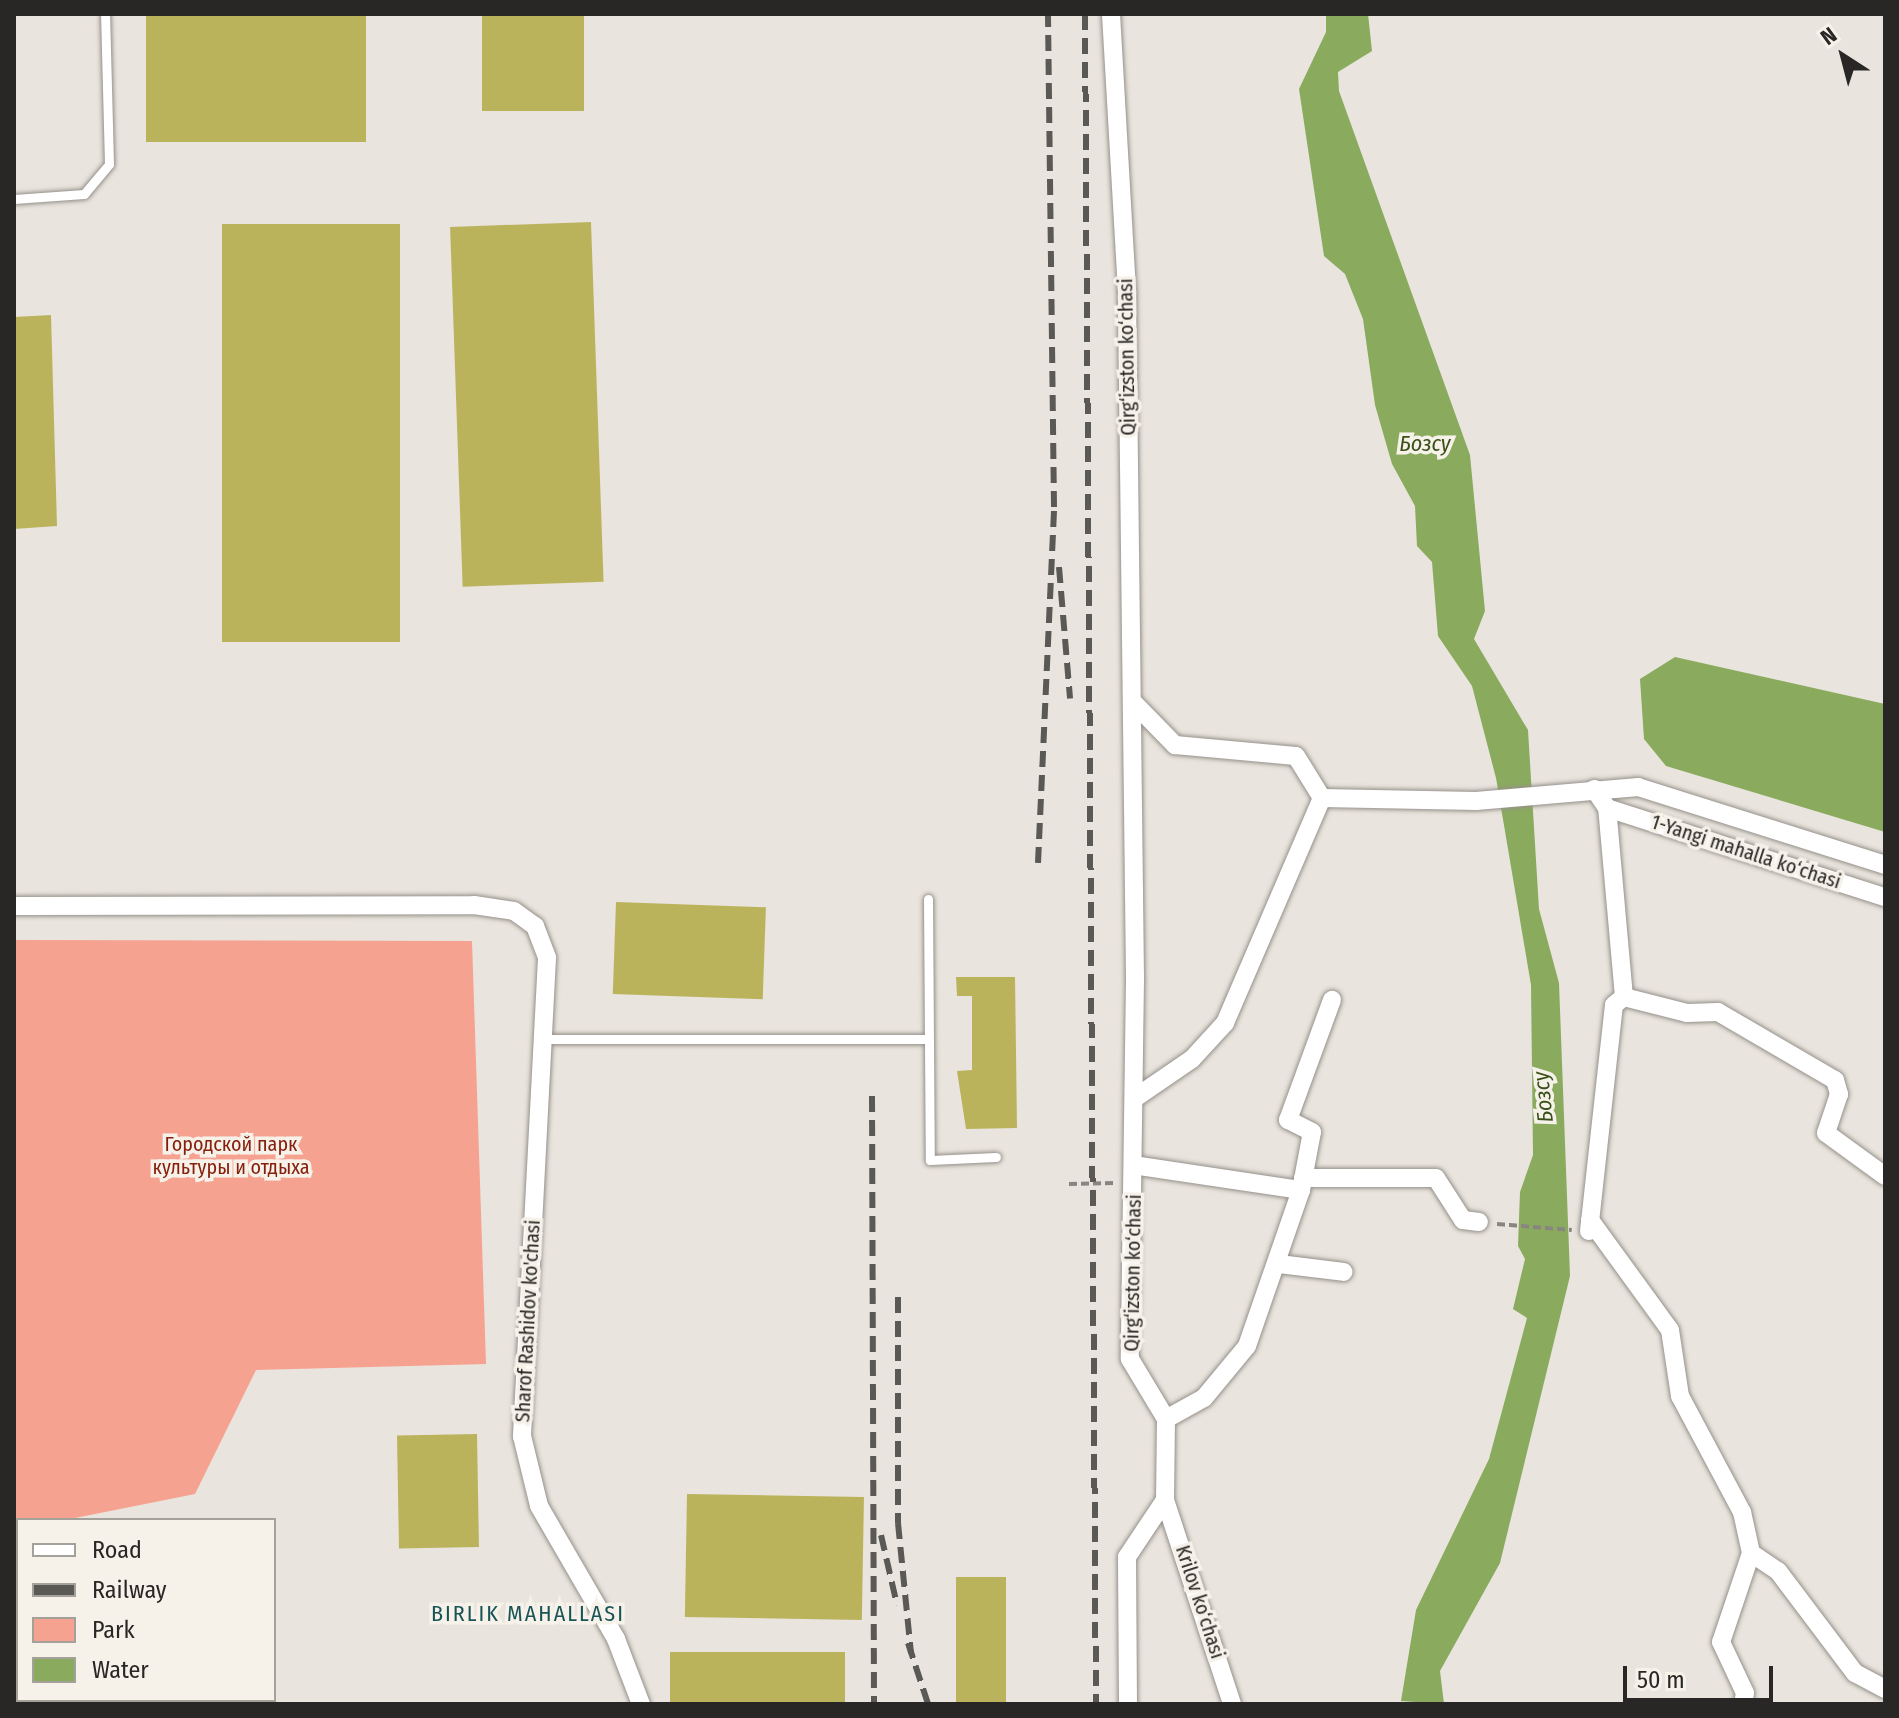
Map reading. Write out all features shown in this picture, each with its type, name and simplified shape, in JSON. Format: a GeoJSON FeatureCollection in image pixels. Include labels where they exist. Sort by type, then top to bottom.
{"type":"FeatureCollection","features":[{"type":"Feature","properties":{"kind":"street","name":"Qirg‘izston ko‘chasi"},"geometry":{"type":"LineString","coordinates":[[1111,14],[1127,294],[1135,1098],[1130,1359],[1166,1419]]}},
{"type":"Feature","properties":{"kind":"street"},"geometry":{"type":"LineString","coordinates":[[1132,701],[1175,745],[1296,756],[1322,798]]}},
{"type":"Feature","properties":{"kind":"street"},"geometry":{"type":"LineString","coordinates":[[1322,798],[1476,801],[1545,792],[1638,787],[1885,865]]}},
{"type":"Feature","properties":{"kind":"street"},"geometry":{"type":"LineString","coordinates":[[1594,789],[1607,808],[1624,997]]}},
{"type":"Feature","properties":{"kind":"street"},"geometry":{"type":"LineString","coordinates":[[1135,1098],[1192,1059],[1225,1023],[1322,798]]}},
{"type":"Feature","properties":{"kind":"street","name":"1-Yangi mahalla ko‘chasi"},"geometry":{"type":"LineString","coordinates":[[1607,808],[1885,897]]}},
{"type":"Feature","properties":{"kind":"street","name":"Sharof Rashidov ko'chasi"},"geometry":{"type":"LineString","coordinates":[[14,906],[474,905],[527,917],[547,958],[522,1436],[539,1506],[616,1639],[641,1704]]}},
{"type":"Feature","properties":{"kind":"street"},"geometry":{"type":"LineString","coordinates":[[1624,997],[1687,1013],[1718,1012],[1835,1080],[1839,1094],[1826,1133],[1885,1176]]}},
{"type":"Feature","properties":{"kind":"street"},"geometry":{"type":"LineString","coordinates":[[1624,997],[1614,1005],[1590,1226],[1670,1330],[1680,1396],[1742,1512],[1751,1553],[1721,1642],[1745,1693],[1743,1704]]}},
{"type":"Feature","properties":{"kind":"street"},"geometry":{"type":"LineString","coordinates":[[1128,1704],[1127,1557],[1165,1500],[1166,1419],[1204,1398],[1247,1346],[1279,1264],[1302,1184],[1312,1132],[1288,1120],[1332,1000]]}},
{"type":"Feature","properties":{"kind":"street","name":"Qirg‘izston ko‘chasi"},"geometry":{"type":"LineString","coordinates":[[1134,1174],[1302,1184],[1436,1178],[1463,1220],[1479,1222]]}},
{"type":"Feature","properties":{"kind":"street"},"geometry":{"type":"LineString","coordinates":[[1279,1264],[1344,1272]]}},
{"type":"Feature","properties":{"kind":"street","name":"Krilov ko‘chasi"},"geometry":{"type":"LineString","coordinates":[[1165,1500],[1232,1704]]}},
{"type":"Feature","properties":{"kind":"street"},"geometry":{"type":"LineString","coordinates":[[1751,1553],[1778,1571],[1855,1673],[1885,1689]]}},
{"type":"Feature","properties":{"kind":"lane"},"geometry":{"type":"LineString","coordinates":[[14,199],[84,194],[109,164],[105,14]]}},
{"type":"Feature","properties":{"kind":"lane"},"geometry":{"type":"LineString","coordinates":[[928,899],[930,1160],[996,1157]]}},
{"type":"Feature","properties":{"kind":"lane"},"geometry":{"type":"LineString","coordinates":[[545,1039],[928,1039]]}},
{"type":"Feature","properties":{"kind":"path"},"geometry":{"type":"LineString","coordinates":[[1069,1184],[1134,1174]]}},
{"type":"Feature","properties":{"kind":"path"},"geometry":{"type":"LineString","coordinates":[[1479,1222],[1590,1226]]}},
{"type":"Feature","properties":{"kind":"green space","name":"Городской парк культуры и отдыха"},"geometry":{"type":"Polygon","coordinates":[[[14,940],[472,941],[486,1364],[256,1370],[195,1494],[75,1518],[16,1518],[16,1702],[56,1704],[14,1704],[14,940]]]}},
{"type":"Feature","properties":{"kind":"water","name":"Бозсу"},"geometry":{"type":"Polygon","coordinates":[[[1326,14],[1368,14],[1372,51],[1338,72],[1339,91],[1470,455],[1485,611],[1474,639],[1528,730],[1539,909],[1559,983],[1570,1276],[1500,1563],[1440,1671],[1444,1704],[1401,1701],[1416,1610],[1489,1459],[1527,1318],[1513,1309],[1525,1259],[1518,1246],[1520,1192],[1533,1155],[1531,985],[1496,778],[1472,686],[1438,636],[1432,562],[1417,546],[1415,506],[1392,464],[1375,405],[1363,319],[1345,274],[1324,256],[1299,89],[1326,32],[1326,14]]]}},
{"type":"Feature","properties":{"kind":"water"},"geometry":{"type":"Polygon","coordinates":[[[1675,657],[1885,704],[1885,832],[1666,766],[1644,739],[1640,679],[1675,657]]]}},
{"type":"Feature","properties":{"kind":"building"},"geometry":{"type":"Polygon","coordinates":[[[146,14],[366,14],[366,142],[146,142],[146,14]]]}},
{"type":"Feature","properties":{"kind":"building"},"geometry":{"type":"Polygon","coordinates":[[[482,14],[584,14],[584,111],[482,111],[482,14]]]}},
{"type":"Feature","properties":{"kind":"building"},"geometry":{"type":"Polygon","coordinates":[[[591,222],[604,582],[463,587],[450,227],[591,222]]]}},
{"type":"Feature","properties":{"kind":"building"},"geometry":{"type":"Polygon","coordinates":[[[222,224],[400,224],[400,642],[222,642],[222,224]]]}},
{"type":"Feature","properties":{"kind":"building"},"geometry":{"type":"Polygon","coordinates":[[[51,315],[57,526],[14,529],[14,317],[51,315]]]}},
{"type":"Feature","properties":{"kind":"building"},"geometry":{"type":"Polygon","coordinates":[[[616,902],[766,907],[763,999],[613,994],[616,902]]]}},
{"type":"Feature","properties":{"kind":"building"},"geometry":{"type":"Polygon","coordinates":[[[956,977],[1015,977],[1017,1128],[966,1129],[957,1071],[972,1070],[972,996],[957,996],[956,977]]]}},
{"type":"Feature","properties":{"kind":"building"},"geometry":{"type":"Polygon","coordinates":[[[477,1434],[479,1547],[399,1548],[397,1435],[477,1434]]]}},
{"type":"Feature","properties":{"kind":"building"},"geometry":{"type":"Polygon","coordinates":[[[687,1494],[864,1497],[862,1620],[685,1617],[687,1494]]]}},
{"type":"Feature","properties":{"kind":"building"},"geometry":{"type":"Polygon","coordinates":[[[956,1577],[1006,1577],[1006,1704],[956,1704],[956,1577]]]}},
{"type":"Feature","properties":{"kind":"building"},"geometry":{"type":"Polygon","coordinates":[[[670,1652],[845,1652],[845,1704],[670,1704],[670,1652]]]}},
{"type":"Feature","properties":{"kind":"railway"},"geometry":{"type":"LineString","coordinates":[[1038,863],[1054,507],[1048,14]]}},
{"type":"Feature","properties":{"kind":"railway"},"geometry":{"type":"LineString","coordinates":[[1085,14],[1096,1704]]}},
{"type":"Feature","properties":{"kind":"railway"},"geometry":{"type":"LineString","coordinates":[[1059,567],[1070,699]]}},
{"type":"Feature","properties":{"kind":"railway"},"geometry":{"type":"LineString","coordinates":[[872,1096],[874,1704]]}},
{"type":"Feature","properties":{"kind":"railway"},"geometry":{"type":"LineString","coordinates":[[898,1297],[898,1523],[911,1653]]}},
{"type":"Feature","properties":{"kind":"railway"},"geometry":{"type":"LineString","coordinates":[[881,1535],[897,1605]]}},
{"type":"Feature","properties":{"kind":"railway"},"geometry":{"type":"LineString","coordinates":[[908,1643],[928,1704]]}},
{"type":"Feature","properties":{"kind":"district","name":"BIRLIK MAHALLASI"},"geometry":{"type":"Point","coordinates":[528,1614]}}]}
